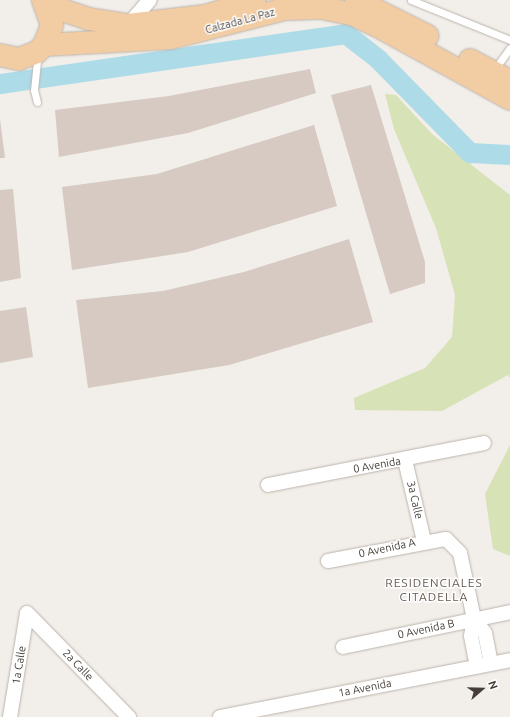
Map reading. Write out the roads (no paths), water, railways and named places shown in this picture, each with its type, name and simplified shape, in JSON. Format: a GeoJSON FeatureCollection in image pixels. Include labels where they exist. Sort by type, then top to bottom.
{"type":"FeatureCollection","features":[{"type":"Feature","properties":{"kind":"main road","name":"Calzada La Paz"},"geometry":{"type":"LineString","coordinates":[[45,2],[89,19],[128,24],[205,16],[258,0]]}},
{"type":"Feature","properties":{"kind":"main road"},"geometry":{"type":"LineString","coordinates":[[356,0],[395,17],[501,77]]}},
{"type":"Feature","properties":{"kind":"main road"},"geometry":{"type":"LineString","coordinates":[[40,55],[52,25],[45,2]]}},
{"type":"Feature","properties":{"kind":"main road","name":"Calzada La Paz"},"geometry":{"type":"LineString","coordinates":[[0,55],[19,59],[170,38],[285,9],[322,8],[354,15],[378,26],[510,99]]}},
{"type":"Feature","properties":{"kind":"street"},"geometry":{"type":"LineString","coordinates":[[128,24],[150,0]]}},
{"type":"Feature","properties":{"kind":"street","name":"0 Avenida"},"geometry":{"type":"LineString","coordinates":[[268,485],[405,460],[484,443]]}},
{"type":"Feature","properties":{"kind":"street","name":"3a Calle"},"geometry":{"type":"LineString","coordinates":[[405,460],[424,541]]}},
{"type":"Feature","properties":{"kind":"street","name":"0 Avenida A"},"geometry":{"type":"LineString","coordinates":[[328,561],[424,541],[446,539],[460,553],[474,618]]}},
{"type":"Feature","properties":{"kind":"street","name":"0 Avenida B"},"geometry":{"type":"LineString","coordinates":[[343,647],[474,618],[510,612]]}},
{"type":"Feature","properties":{"kind":"street","name":"1a Calle"},"geometry":{"type":"LineString","coordinates":[[10,717],[27,613]]}},
{"type":"Feature","properties":{"kind":"street","name":"2a Calle"},"geometry":{"type":"LineString","coordinates":[[27,613],[129,717]]}},
{"type":"Feature","properties":{"kind":"street"},"geometry":{"type":"LineString","coordinates":[[474,618],[485,633],[491,663]]}},
{"type":"Feature","properties":{"kind":"street"},"geometry":{"type":"LineString","coordinates":[[474,618],[472,636],[477,666]]}},
{"type":"Feature","properties":{"kind":"street","name":"1a Avenida"},"geometry":{"type":"LineString","coordinates":[[220,717],[260,713],[510,660]]}},
{"type":"Feature","properties":{"kind":"lane"},"geometry":{"type":"LineString","coordinates":[[411,0],[510,40]]}},
{"type":"Feature","properties":{"kind":"lane"},"geometry":{"type":"LineString","coordinates":[[501,77],[510,48]]}},
{"type":"Feature","properties":{"kind":"lane"},"geometry":{"type":"LineString","coordinates":[[37,102],[34,90],[40,55]]}},
{"type":"Feature","properties":{"kind":"waterway"},"geometry":{"type":"LineString","coordinates":[[0,84],[346,34],[378,59],[470,153],[510,155]]}},
{"type":"Feature","properties":{"kind":"district","name":"RESIDENCIALES CITADELLA"},"geometry":{"type":"Point","coordinates":[434,590]}}]}
